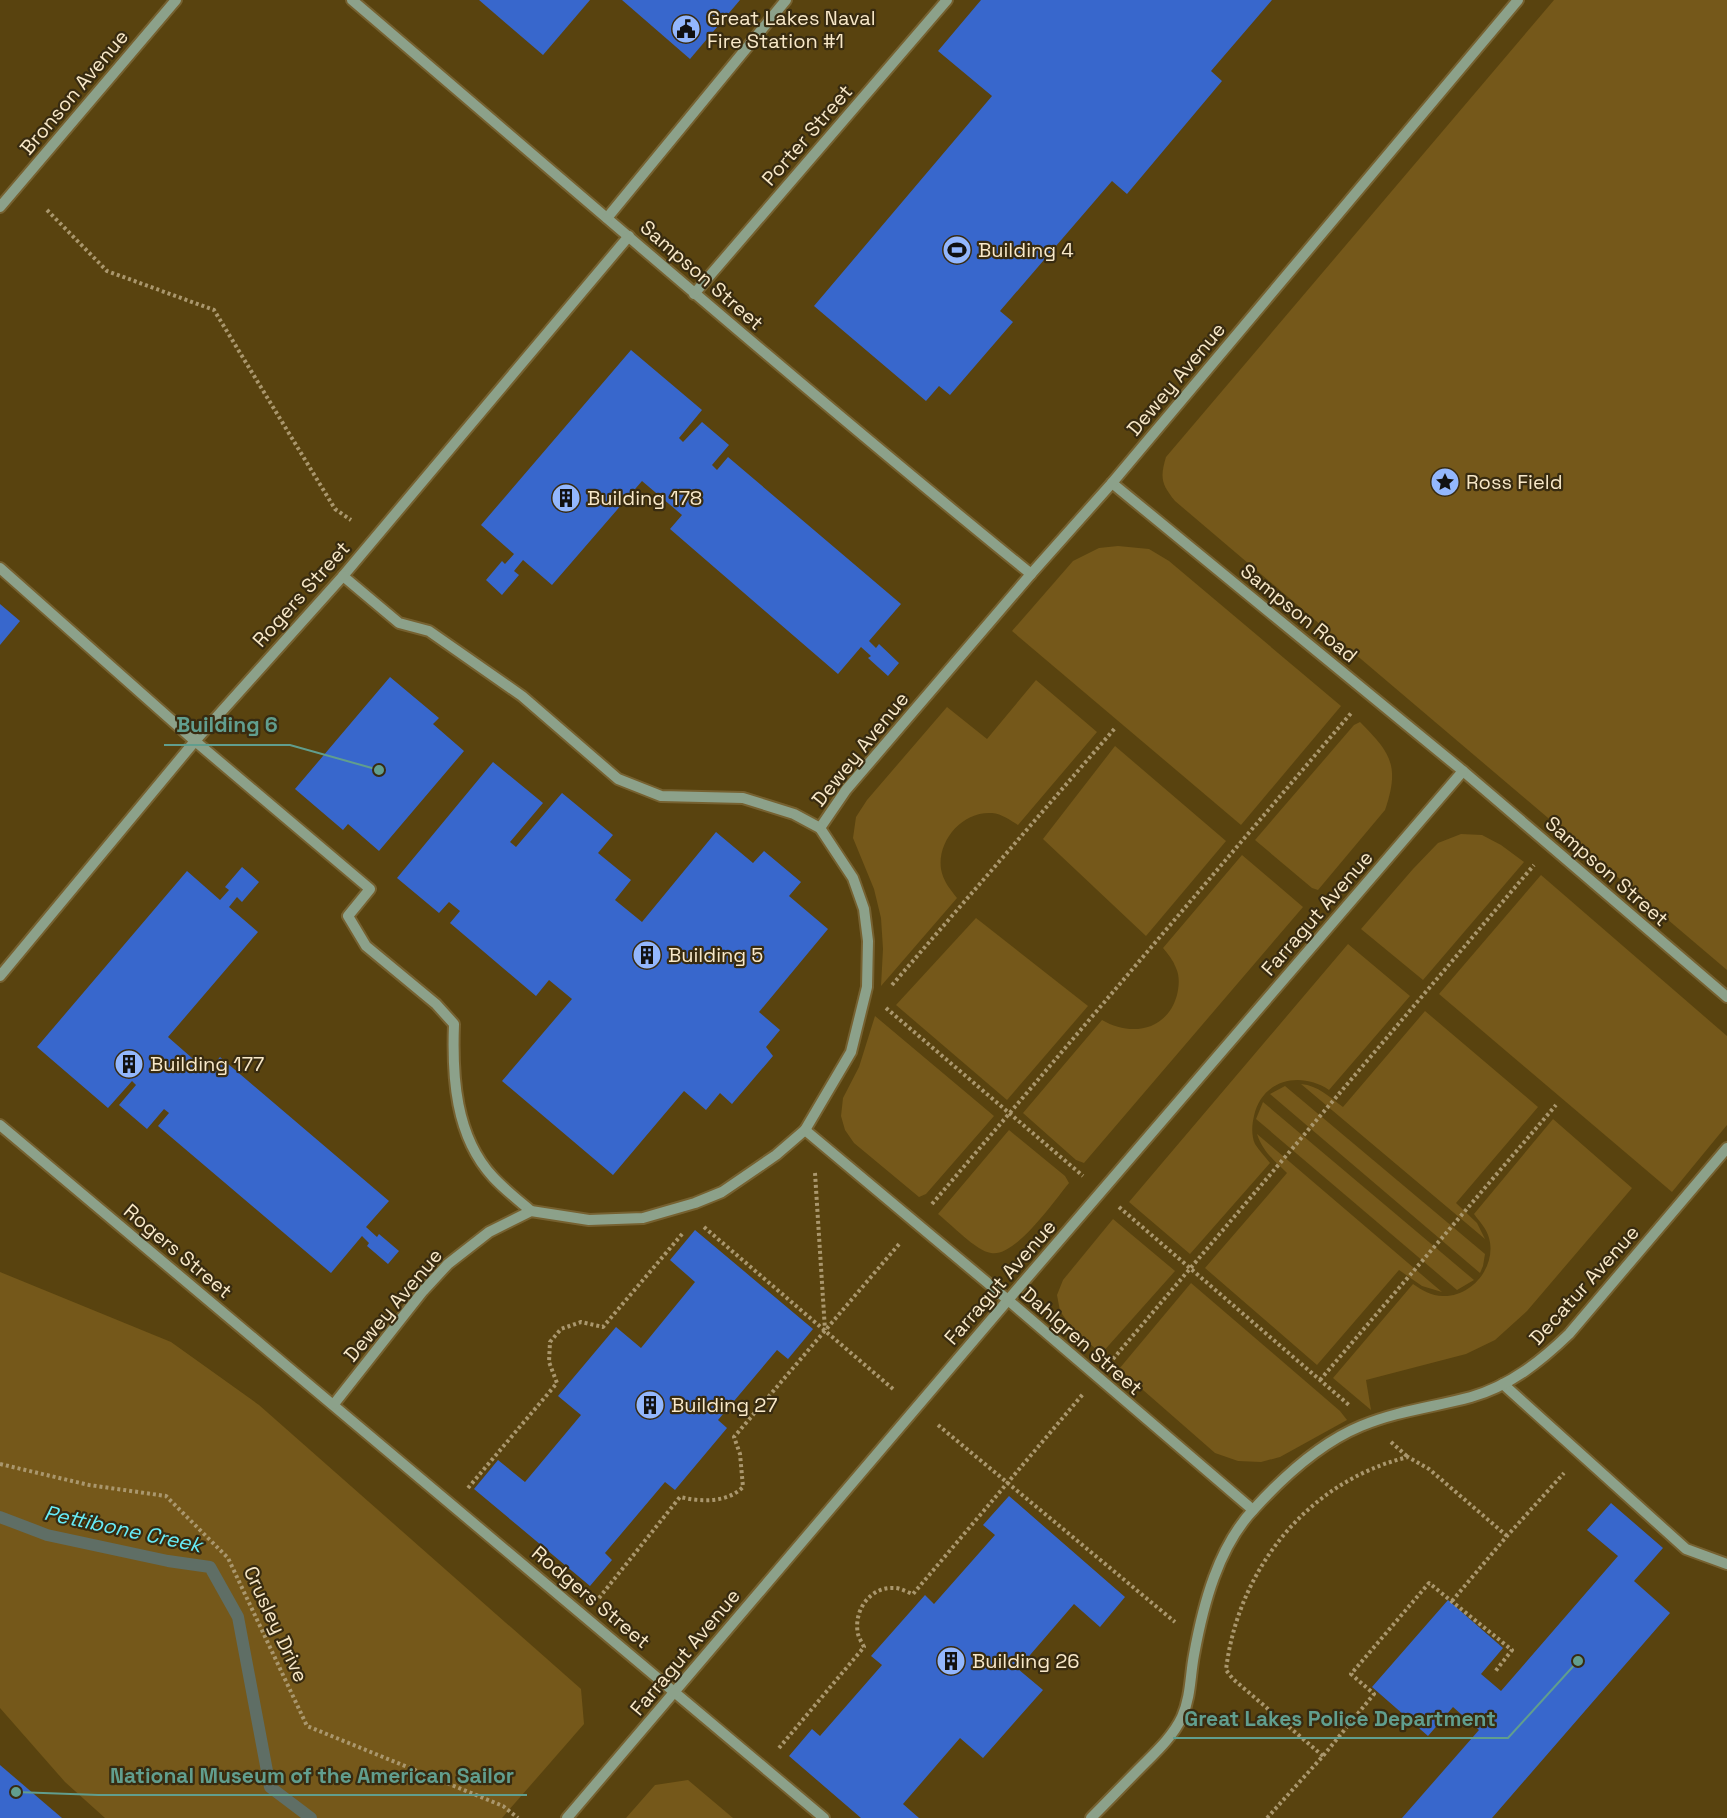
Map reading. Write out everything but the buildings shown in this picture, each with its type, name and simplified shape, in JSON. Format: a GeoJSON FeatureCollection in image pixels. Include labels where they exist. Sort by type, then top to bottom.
{"type":"FeatureCollection","features":[{"type":"Feature","properties":{"kind":"street","name":"Bronson Avenue"},"geometry":{"type":"LineString","coordinates":[[0,207],[176,0]]}},
{"type":"Feature","properties":{"kind":"street","name":"Sampson Street"},"geometry":{"type":"LineString","coordinates":[[351,0],[694,294],[915,480],[1031,574]]}},
{"type":"Feature","properties":{"kind":"street"},"geometry":{"type":"LineString","coordinates":[[607,218],[786,0]]}},
{"type":"Feature","properties":{"kind":"street","name":"Porter Street"},"geometry":{"type":"LineString","coordinates":[[694,294],[947,0]]}},
{"type":"Feature","properties":{"kind":"street","name":"Dewey Avenue"},"geometry":{"type":"LineString","coordinates":[[334,1404],[423,1291],[448,1263],[489,1232],[531,1211],[589,1220],[643,1218],[685,1206],[722,1192],[776,1155],[805,1131],[851,1053],[867,987],[868,941],[864,909],[853,878],[820,828],[846,790],[1112,483],[1518,0]]}},
{"type":"Feature","properties":{"kind":"street","name":"Rogers Street"},"geometry":{"type":"LineString","coordinates":[[0,976],[195,741],[343,576],[629,236]]}},
{"type":"Feature","properties":{"kind":"street","name":"Sampson Road"},"geometry":{"type":"LineString","coordinates":[[1112,483],[1463,771]]}},
{"type":"Feature","properties":{"kind":"street"},"geometry":{"type":"LineString","coordinates":[[0,568],[195,741],[370,889],[348,916],[366,946],[436,1004],[454,1024],[452,1062],[459,1107],[471,1146],[492,1176],[531,1211]]}},
{"type":"Feature","properties":{"kind":"street"},"geometry":{"type":"LineString","coordinates":[[343,576],[399,622],[429,632],[522,696],[618,779],[661,796],[743,798],[794,814],[820,828]]}},
{"type":"Feature","properties":{"kind":"street","name":"Sampson Street"},"geometry":{"type":"LineString","coordinates":[[1463,771],[1727,997]]}},
{"type":"Feature","properties":{"kind":"street","name":"Farragut Avenue"},"geometry":{"type":"LineString","coordinates":[[567,1818],[1463,771]]}},
{"type":"Feature","properties":{"kind":"street","name":"Rogers Street"},"geometry":{"type":"LineString","coordinates":[[0,1125],[334,1404]]}},
{"type":"Feature","properties":{"kind":"street","name":"Dahlgren Street"},"geometry":{"type":"LineString","coordinates":[[805,1131],[1008,1300],[1253,1510]]}},
{"type":"Feature","properties":{"kind":"street","name":"Decatur Avenue"},"geometry":{"type":"LineString","coordinates":[[1091,1818],[1166,1741],[1182,1718],[1191,1690],[1196,1647],[1210,1587],[1231,1542],[1253,1510],[1313,1453],[1360,1426],[1398,1412],[1472,1397],[1503,1384],[1544,1359],[1569,1334],[1727,1148]]}},
{"type":"Feature","properties":{"kind":"street"},"geometry":{"type":"LineString","coordinates":[[1503,1384],[1686,1549],[1727,1564]]}},
{"type":"Feature","properties":{"kind":"street","name":"Rodgers Street"},"geometry":{"type":"LineString","coordinates":[[334,1404],[824,1818]]}},
{"type":"Feature","properties":{"kind":"path"},"geometry":{"type":"LineString","coordinates":[[47,210],[107,271],[214,310],[335,509],[351,520]]}},
{"type":"Feature","properties":{"kind":"path"},"geometry":{"type":"LineString","coordinates":[[930,1207],[1368,693]]}},
{"type":"Feature","properties":{"kind":"path"},"geometry":{"type":"LineString","coordinates":[[886,992],[1116,727]]}},
{"type":"Feature","properties":{"kind":"path"},"geometry":{"type":"LineString","coordinates":[[1111,1362],[1551,846]]}},
{"type":"Feature","properties":{"kind":"path"},"geometry":{"type":"LineString","coordinates":[[878,1001],[1408,1457],[1429,1469],[1507,1536]]}},
{"type":"Feature","properties":{"kind":"path"},"geometry":{"type":"LineString","coordinates":[[1320,1380],[1556,1105]]}},
{"type":"Feature","properties":{"kind":"path"},"geometry":{"type":"LineString","coordinates":[[825,1330],[815,1166],[829,1150]]}},
{"type":"Feature","properties":{"kind":"path"},"geometry":{"type":"LineString","coordinates":[[704,1226],[893,1389]]}},
{"type":"Feature","properties":{"kind":"path"},"geometry":{"type":"LineString","coordinates":[[467,1489],[557,1383],[549,1362],[550,1342],[555,1336],[561,1329],[581,1322],[603,1327],[687,1228]]}},
{"type":"Feature","properties":{"kind":"path"},"geometry":{"type":"LineString","coordinates":[[599,1598],[680,1497],[695,1501],[718,1499],[734,1496],[743,1487],[740,1454],[734,1437],[904,1238]]}},
{"type":"Feature","properties":{"kind":"path"},"geometry":{"type":"LineString","coordinates":[[775,1754],[864,1647],[858,1634],[858,1623],[859,1612],[867,1597],[881,1590],[894,1588],[913,1594],[1085,1391]]}},
{"type":"Feature","properties":{"kind":"path"},"geometry":{"type":"LineString","coordinates":[[938,1425],[1175,1623],[1208,1663],[1227,1670],[1233,1679],[1323,1756]]}},
{"type":"Feature","properties":{"kind":"path"},"geometry":{"type":"LineString","coordinates":[[1452,1601],[1507,1536],[1582,1454]]}},
{"type":"Feature","properties":{"kind":"path"},"geometry":{"type":"LineString","coordinates":[[1227,1670],[1229,1646],[1247,1595],[1282,1535],[1329,1492],[1386,1463],[1408,1457]]}},
{"type":"Feature","properties":{"kind":"path","name":"Crusley Drive"},"geometry":{"type":"LineString","coordinates":[[0,1464],[89,1485],[166,1496],[228,1558],[307,1726],[503,1806],[518,1818]]}},
{"type":"Feature","properties":{"kind":"path"},"geometry":{"type":"LineString","coordinates":[[1267,1818],[1323,1756],[1374,1694],[1352,1674],[1429,1583],[1512,1650],[1494,1673]]}},
{"type":"Feature","properties":{"kind":"shaded area","name":"Ross Field"},"geometry":{"type":"Polygon","coordinates":[[[1554,0],[1727,0],[1727,970],[1175,501],[1163,480],[1166,457],[1554,0]]]}},
{"type":"Feature","properties":{"kind":"shaded area"},"geometry":{"type":"Polygon","coordinates":[[[1118,546],[1149,549],[1169,561],[1341,706],[1241,825],[1012,631],[1073,561],[1099,548],[1118,546]]]}},
{"type":"Feature","properties":{"kind":"shaded area"},"geometry":{"type":"Polygon","coordinates":[[[1036,680],[1097,732],[1018,825],[999,815],[981,814],[962,822],[947,838],[941,858],[941,869],[945,881],[957,898],[881,986],[883,949],[881,918],[874,889],[853,838],[856,817],[867,800],[947,707],[987,739],[1036,680]]]}},
{"type":"Feature","properties":{"kind":"shaded area"},"geometry":{"type":"Polygon","coordinates":[[[1360,722],[1379,743],[1390,761],[1392,782],[1390,795],[1385,810],[1318,890],[1312,888],[1255,840],[1354,725],[1360,722]]]}},
{"type":"Feature","properties":{"kind":"shaded area"},"geometry":{"type":"Polygon","coordinates":[[[1115,746],[1226,841],[1146,936],[1043,839],[1115,746]]]}},
{"type":"Feature","properties":{"kind":"shaded area"},"geometry":{"type":"Polygon","coordinates":[[[1461,834],[1482,835],[1501,845],[1524,862],[1423,980],[1361,929],[1438,843],[1461,834]]]}},
{"type":"Feature","properties":{"kind":"shaded area"},"geometry":{"type":"Polygon","coordinates":[[[1242,855],[1303,907],[1084,1163],[1076,1160],[1023,1113],[1102,1020],[1113,1025],[1136,1029],[1157,1023],[1165,1016],[1177,995],[1179,982],[1175,965],[1163,948],[1242,855]]]}},
{"type":"Feature","properties":{"kind":"shaded area"},"geometry":{"type":"Polygon","coordinates":[[[1541,875],[1727,1036],[1727,1125],[1672,1192],[1439,994],[1541,875]]]}},
{"type":"Feature","properties":{"kind":"shaded area"},"geometry":{"type":"Polygon","coordinates":[[[976,918],[1088,1006],[1007,1100],[896,1005],[976,918]]]}},
{"type":"Feature","properties":{"kind":"shaded area"},"geometry":{"type":"Polygon","coordinates":[[[1348,944],[1410,996],[1329,1090],[1318,1084],[1295,1080],[1284,1082],[1265,1094],[1258,1103],[1252,1133],[1255,1144],[1270,1163],[1190,1254],[1129,1202],[1348,944]]]}},
{"type":"Feature","properties":{"kind":"shaded area"},"geometry":{"type":"Polygon","coordinates":[[[1425,1011],[1538,1107],[1456,1203],[1477,1223],[1485,1239],[1301,1084],[1318,1089],[1343,1107],[1425,1011]]]}},
{"type":"Feature","properties":{"kind":"shaded area"},"geometry":{"type":"Polygon","coordinates":[[[875,1016],[994,1116],[926,1194],[919,1197],[854,1143],[845,1130],[841,1116],[843,1098],[859,1067],[875,1016]]]}},
{"type":"Feature","properties":{"kind":"shaded area"},"geometry":{"type":"Polygon","coordinates":[[[1285,1086],[1485,1254],[1480,1273],[1270,1094],[1285,1086]]]}},
{"type":"Feature","properties":{"kind":"shaded area"},"geometry":{"type":"Polygon","coordinates":[[[1263,1102],[1474,1280],[1457,1290],[1256,1119],[1263,1102]]]}},
{"type":"Feature","properties":{"kind":"shaded area"},"geometry":{"type":"Polygon","coordinates":[[[1553,1119],[1632,1188],[1527,1311],[1495,1340],[1466,1354],[1366,1380],[1371,1410],[1333,1378],[1413,1284],[1431,1294],[1443,1296],[1464,1291],[1480,1278],[1486,1269],[1491,1249],[1487,1231],[1474,1214],[1553,1119]]]}},
{"type":"Feature","properties":{"kind":"shaded area"},"geometry":{"type":"Polygon","coordinates":[[[1009,1130],[1065,1176],[1069,1183],[1022,1238],[1001,1252],[991,1253],[971,1242],[938,1214],[1009,1130]]]}},
{"type":"Feature","properties":{"kind":"shaded area"},"geometry":{"type":"Polygon","coordinates":[[[1257,1134],[1442,1292],[1422,1286],[1399,1270],[1317,1365],[1205,1268],[1287,1173],[1266,1151],[1257,1134]]]}},
{"type":"Feature","properties":{"kind":"shaded area"},"geometry":{"type":"Polygon","coordinates":[[[1113,1219],[1175,1271],[1101,1354],[1069,1324],[1060,1311],[1057,1295],[1063,1280],[1113,1219]]]}},
{"type":"Feature","properties":{"kind":"shaded area"},"geometry":{"type":"Polygon","coordinates":[[[0,1272],[171,1342],[259,1405],[581,1689],[584,1724],[502,1818],[105,1818],[65,1782],[0,1708],[0,1272]]]}},
{"type":"Feature","properties":{"kind":"shaded area"},"geometry":{"type":"Polygon","coordinates":[[[1191,1283],[1340,1411],[1347,1420],[1280,1457],[1261,1462],[1238,1461],[1215,1453],[1119,1369],[1191,1283]]]}},
{"type":"Feature","properties":{"kind":"shaded area"},"geometry":{"type":"Polygon","coordinates":[[[688,1780],[733,1818],[626,1818],[655,1785],[688,1780]]]}},
{"type":"Feature","properties":{"kind":"waterway","name":"Pettibone Creek"},"geometry":{"type":"LineString","coordinates":[[0,1517],[47,1535],[168,1561],[210,1567],[238,1617],[270,1787],[311,1818]]}},
{"type":"Feature","properties":{"kind":"place","name":"Great Lakes Naval Fire Station #1"},"geometry":{"type":"Point","coordinates":[686,29]}},
{"type":"Feature","properties":{"kind":"place","name":"Building 4"},"geometry":{"type":"Point","coordinates":[957,250]}},
{"type":"Feature","properties":{"kind":"place","name":"Ross Field"},"geometry":{"type":"Point","coordinates":[1445,482]}},
{"type":"Feature","properties":{"kind":"place","name":"Building 178"},"geometry":{"type":"Point","coordinates":[566,498]}},
{"type":"Feature","properties":{"kind":"place","name":"Building 6"},"geometry":{"type":"Point","coordinates":[379,770]}},
{"type":"Feature","properties":{"kind":"place","name":"Building 5"},"geometry":{"type":"Point","coordinates":[647,955]}},
{"type":"Feature","properties":{"kind":"place","name":"Building 177"},"geometry":{"type":"Point","coordinates":[129,1064]}},
{"type":"Feature","properties":{"kind":"place","name":"Building 27"},"geometry":{"type":"Point","coordinates":[650,1405]}},
{"type":"Feature","properties":{"kind":"place","name":"Building 26"},"geometry":{"type":"Point","coordinates":[951,1661]}},
{"type":"Feature","properties":{"kind":"place","name":"Great Lakes Police Department"},"geometry":{"type":"Point","coordinates":[1578,1661]}},
{"type":"Feature","properties":{"kind":"place","name":"National Museum of the American Sailor"},"geometry":{"type":"Point","coordinates":[16,1792]}}]}
